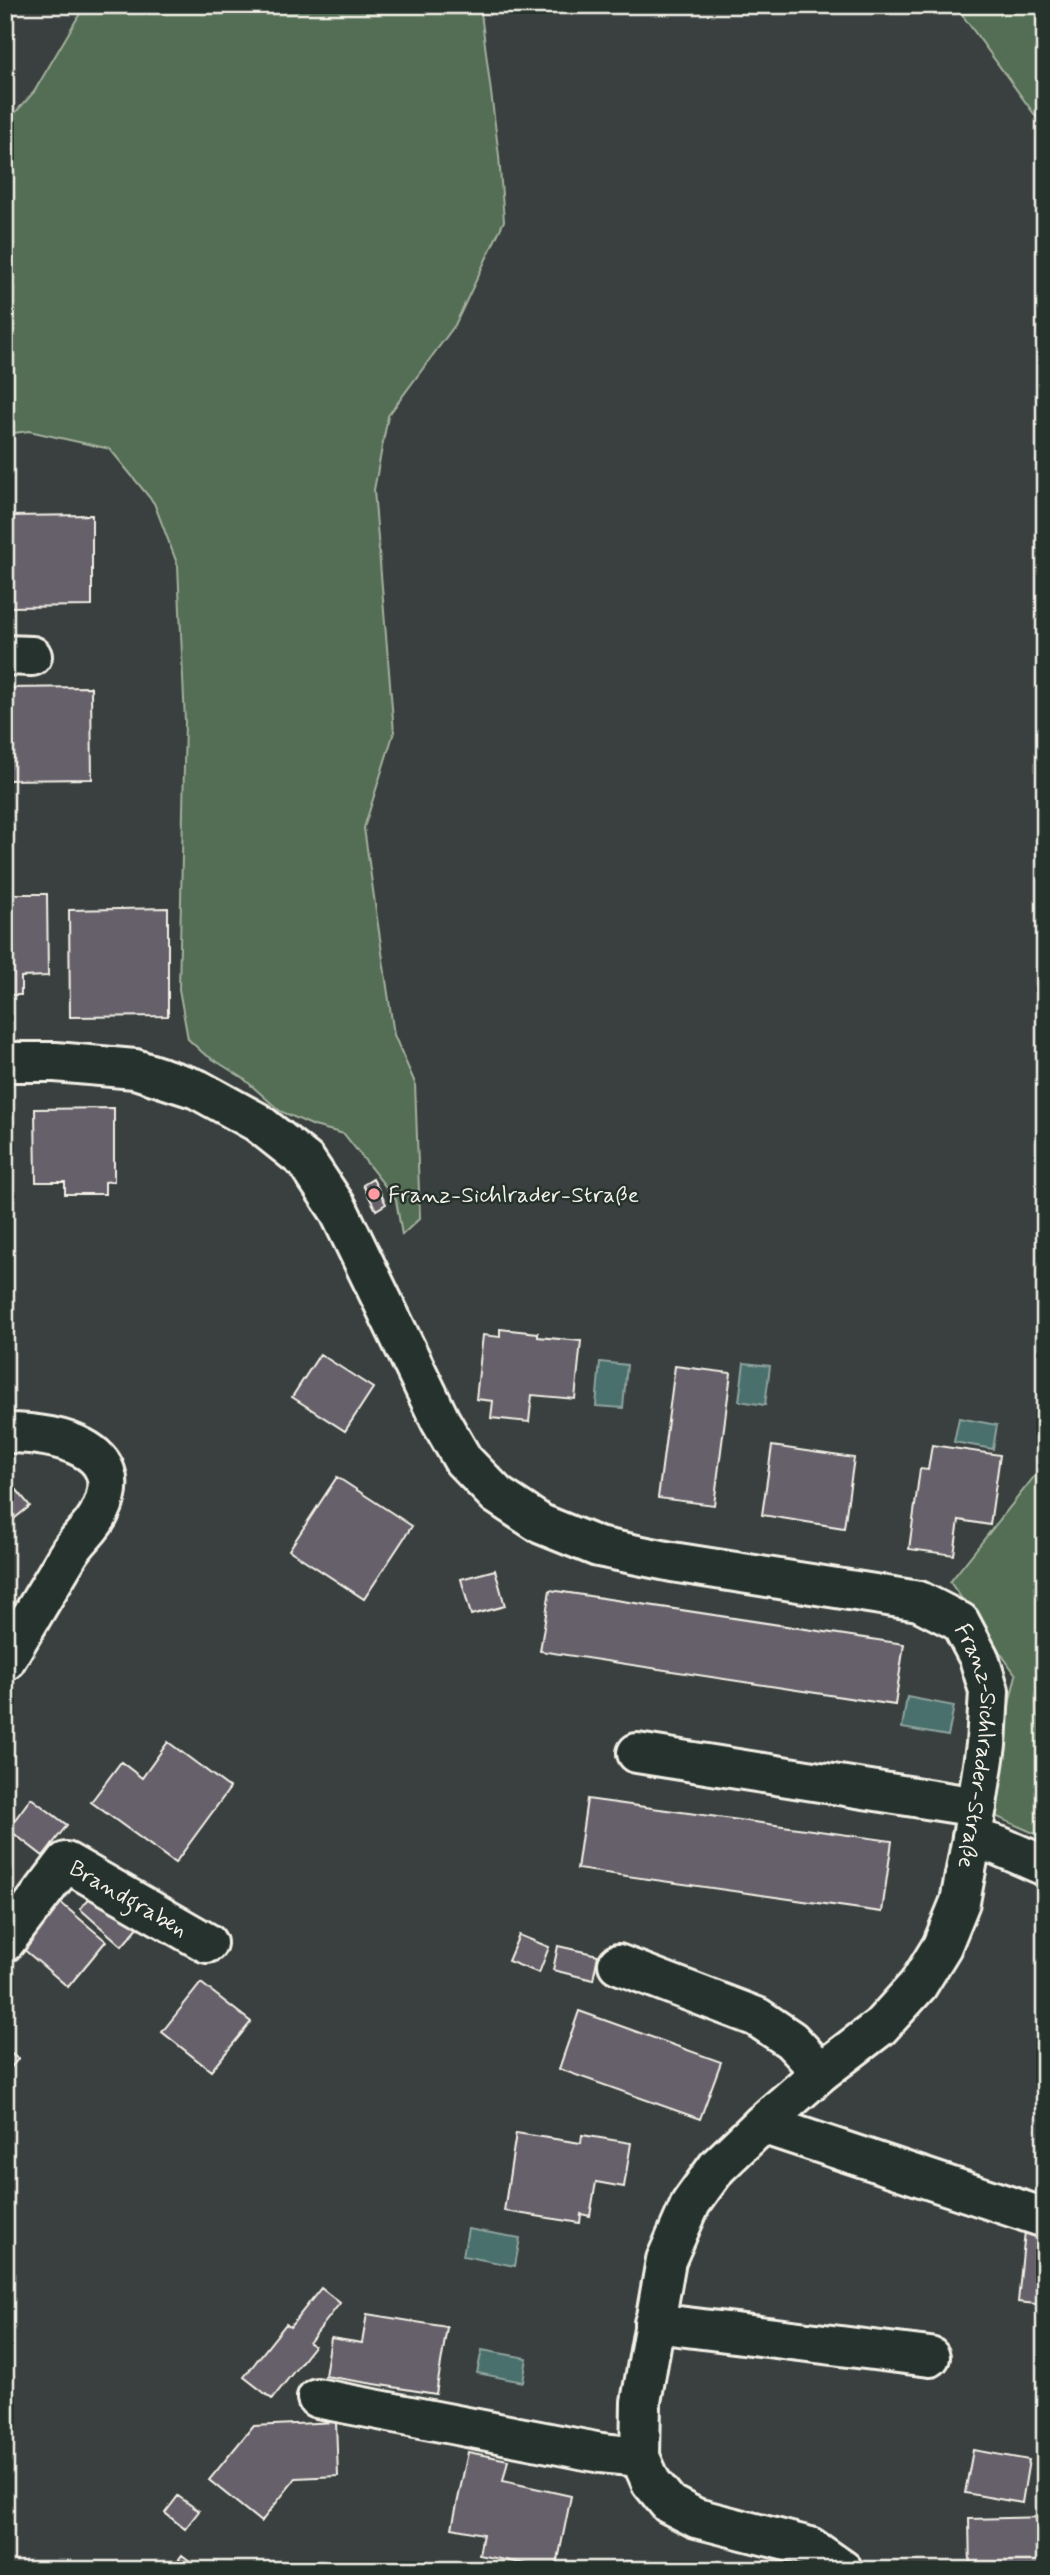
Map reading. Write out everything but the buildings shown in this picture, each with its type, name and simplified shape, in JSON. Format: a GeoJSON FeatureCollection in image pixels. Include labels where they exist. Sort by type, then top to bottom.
{"type":"FeatureCollection","features":[{"type":"Feature","properties":{"kind":"street","name":"Franz-Sichlrader-Straße"},"geometry":{"type":"LineString","coordinates":[[5,1062],[55,1062],[135,1069],[197,1089],[257,1122],[306,1161],[338,1209],[440,1420],[463,1460],[497,1495],[541,1524],[598,1547],[647,1557],[919,1601],[960,1622],[979,1658],[989,1691],[986,1745],[960,1902],[942,1945],[918,1985],[880,2027],[821,2072],[717,2167],[691,2203],[666,2260],[641,2402],[640,2457],[651,2482],[669,2504],[696,2518],[810,2547],[843,2570]]}},
{"type":"Feature","properties":{"kind":"street"},"geometry":{"type":"LineString","coordinates":[[5,1433],[63,1438],[82,1445],[101,1462],[109,1488],[100,1514],[71,1550],[5,1661]]}},
{"type":"Feature","properties":{"kind":"street"},"geometry":{"type":"LineString","coordinates":[[637,1754],[975,1823],[999,1846],[1045,1866]]}},
{"type":"Feature","properties":{"kind":"street","name":"Brandgraben"},"geometry":{"type":"LineString","coordinates":[[5,1942],[66,1861],[207,1943]]}},
{"type":"Feature","properties":{"kind":"street"},"geometry":{"type":"LineString","coordinates":[[618,1964],[757,2017],[791,2040],[821,2072]]}},
{"type":"Feature","properties":{"kind":"street"},"geometry":{"type":"LineString","coordinates":[[762,2124],[1045,2218]]}},
{"type":"Feature","properties":{"kind":"street"},"geometry":{"type":"LineString","coordinates":[[653,2323],[930,2357]]}},
{"type":"Feature","properties":{"kind":"street"},"geometry":{"type":"LineString","coordinates":[[317,2399],[601,2453],[640,2457]]}},
{"type":"Feature","properties":{"kind":"green space"},"geometry":{"type":"Polygon","coordinates":[[[85,5],[480,5],[499,156],[504,221],[455,325],[388,416],[374,490],[394,732],[364,828],[394,1035],[415,1083],[420,1218],[402,1235],[396,1200],[344,1134],[314,1126],[280,1111],[243,1078],[203,1053],[188,1039],[179,989],[185,722],[178,566],[154,503],[110,449],[29,431],[5,434],[5,124],[34,92],[85,5]]]}},
{"type":"Feature","properties":{"kind":"green space"},"geometry":{"type":"Polygon","coordinates":[[[955,5],[1045,5],[1045,129],[955,5]]]}},
{"type":"Feature","properties":{"kind":"green space"},"geometry":{"type":"Polygon","coordinates":[[[1045,1463],[1045,1838],[984,1811],[1016,1675],[950,1582],[1045,1463]]]}},
{"type":"Feature","properties":{"kind":"water"},"geometry":{"type":"Polygon","coordinates":[[[600,1362],[627,1365],[623,1408],[596,1406],[600,1362]]]}},
{"type":"Feature","properties":{"kind":"water"},"geometry":{"type":"Polygon","coordinates":[[[744,1363],[770,1366],[765,1405],[739,1401],[744,1363]]]}},
{"type":"Feature","properties":{"kind":"water"},"geometry":{"type":"Polygon","coordinates":[[[959,1418],[997,1425],[993,1449],[954,1442],[959,1418]]]}},
{"type":"Feature","properties":{"kind":"water"},"geometry":{"type":"Polygon","coordinates":[[[907,1697],[954,1706],[948,1736],[902,1728],[907,1697]]]}},
{"type":"Feature","properties":{"kind":"water"},"geometry":{"type":"Polygon","coordinates":[[[468,2229],[520,2238],[515,2266],[463,2256],[468,2229]]]}},
{"type":"Feature","properties":{"kind":"water"},"geometry":{"type":"Polygon","coordinates":[[[482,2350],[527,2358],[523,2382],[477,2373],[482,2350]]]}},
{"type":"Feature","properties":{"kind":"place","name":"Franz-Sichlrader-Straße"},"geometry":{"type":"Point","coordinates":[374,1194]}}]}
